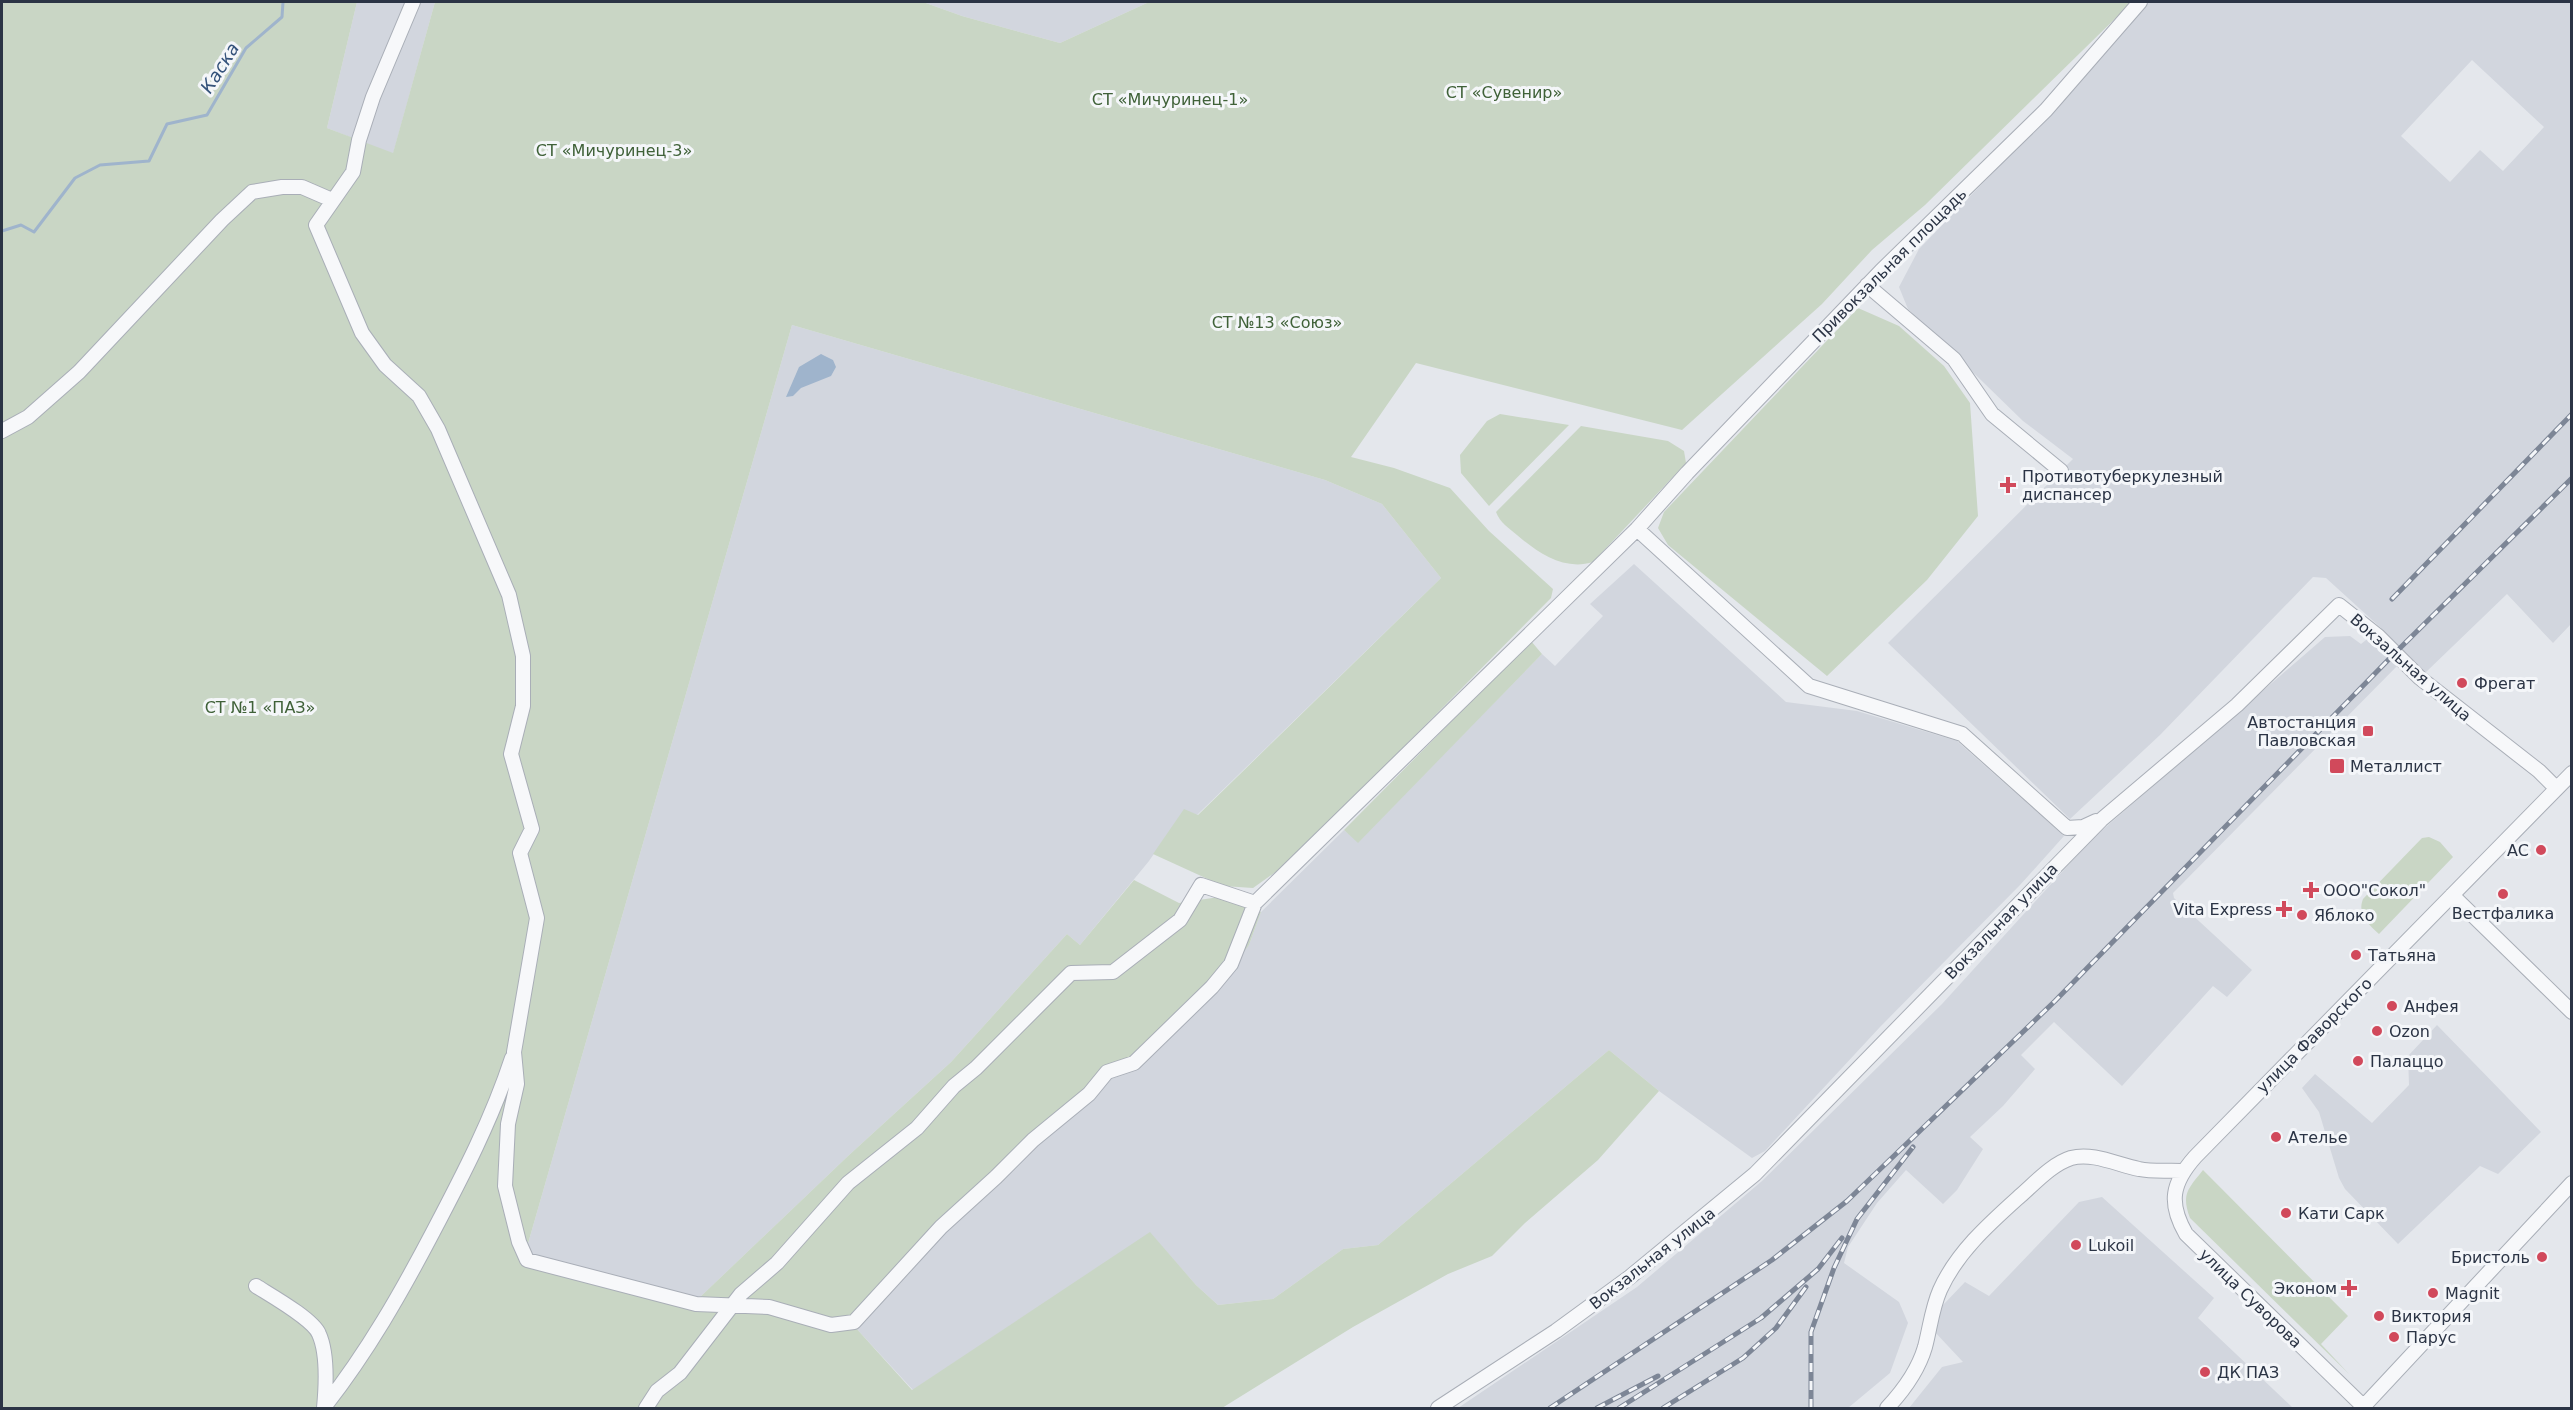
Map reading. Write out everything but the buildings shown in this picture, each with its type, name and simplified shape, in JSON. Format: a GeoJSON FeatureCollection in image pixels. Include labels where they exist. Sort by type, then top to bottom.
{"type":"FeatureCollection","features":[{"type":"Feature","properties":{"kind":"street"},"geometry":{"type":"LineString","coordinates":[[325,1407],[353,1370],[403,1289],[475,1153],[501,1091],[514,1052],[537,918],[520,853],[532,829],[511,754],[523,706],[523,656],[508,595],[438,429],[419,396],[385,365],[362,333],[316,225],[353,172],[359,140],[374,97],[413,2]]}},
{"type":"Feature","properties":{"kind":"street","name":"Привокзальная площадь"},"geometry":{"type":"LineString","coordinates":[[1255,903],[1637,529],[1687,473],[1867,285],[2046,110],[2140,2]]}},
{"type":"Feature","properties":{"kind":"street"},"geometry":{"type":"LineString","coordinates":[[2,431],[28,417],[79,372],[222,220],[252,192],[282,187],[302,187],[332,200]]}},
{"type":"Feature","properties":{"kind":"street"},"geometry":{"type":"LineString","coordinates":[[1867,285],[1954,359],[1992,414],[2061,471]]}},
{"type":"Feature","properties":{"kind":"street"},"geometry":{"type":"LineString","coordinates":[[1637,529],[1809,686],[1962,734],[2067,828],[2083,827],[2101,820]]}},
{"type":"Feature","properties":{"kind":"street","name":"Вокзальная улица"},"geometry":{"type":"LineString","coordinates":[[1438,1408],[1556,1331],[1630,1277],[1755,1174],[2101,820],[2237,705],[2339,605],[2378,636],[2420,678],[2539,771],[2556,788]]}},
{"type":"Feature","properties":{"kind":"street","name":"улица Фаворского"},"geometry":{"type":"LineString","coordinates":[[2184,1170],[2571,773]]}},
{"type":"Feature","properties":{"kind":"street"},"geometry":{"type":"LineString","coordinates":[[514,1052],[517,1084],[508,1124],[505,1186],[519,1242],[527,1260],[696,1304],[733,1305],[769,1307],[831,1325],[854,1322],[941,1227],[1033,1140],[1089,1094],[1107,1072],[1134,1063],[1212,987],[1231,964],[1255,903],[1201,885],[1180,920],[1113,972],[1071,973],[976,1068],[954,1086],[917,1128],[848,1183],[777,1263],[741,1294],[733,1305],[680,1373],[657,1391],[645,1408]]}},
{"type":"Feature","properties":{"kind":"street"},"geometry":{"type":"LineString","coordinates":[[2452,895],[2571,1012]]}},
{"type":"Feature","properties":{"kind":"street"},"geometry":{"type":"LineString","coordinates":[[1887,1408],[1907,1385],[1918,1366],[1935,1304],[1956,1262],[1998,1216],[2048,1172],[2071,1158],[2087,1158],[2140,1169],[2184,1170]]}},
{"type":"Feature","properties":{"kind":"street","name":"улица Суворова"},"geometry":{"type":"LineString","coordinates":[[2184,1170],[2175,1188],[2174,1197],[2176,1218],[2186,1234],[2364,1408]]}},
{"type":"Feature","properties":{"kind":"street"},"geometry":{"type":"LineString","coordinates":[[2364,1408],[2571,1183]]}},
{"type":"Feature","properties":{"kind":"street"},"geometry":{"type":"LineString","coordinates":[[256,1286],[291,1308],[318,1332],[323,1357],[325,1407]]}},
{"type":"Feature","properties":{"kind":"shaded area"},"geometry":{"type":"Polygon","coordinates":[[[357,2],[435,2],[393,154],[327,128],[357,2]]]}},
{"type":"Feature","properties":{"kind":"shaded area"},"geometry":{"type":"Polygon","coordinates":[[[923,2],[1149,2],[1060,43],[962,16],[923,2]]]}},
{"type":"Feature","properties":{"kind":"shaded area"},"geometry":{"type":"Polygon","coordinates":[[[2149,2],[2571,2],[2571,624],[2553,643],[2507,594],[2425,673],[2406,655],[2173,893],[2174,898],[2252,970],[2227,997],[2213,986],[2122,1086],[2054,1022],[2021,1055],[2035,1069],[2003,1106],[1970,1137],[1983,1149],[1957,1190],[1943,1204],[1906,1170],[1877,1203],[1848,1247],[1844,1263],[1899,1302],[1908,1323],[1890,1373],[1848,1408],[1458,1408],[1637,1287],[1762,1181],[1942,1004],[2092,839],[2325,637],[2350,636],[2361,644],[2381,628],[2326,578],[2313,577],[2160,735],[2070,819],[1888,643],[2073,459],[2023,421],[1908,309],[1899,287],[1919,249],[2039,125],[2149,2]],[[2472,60],[2401,136],[2450,182],[2480,150],[2503,171],[2544,127],[2472,60]]]}},
{"type":"Feature","properties":{"kind":"shaded area"},"geometry":{"type":"Polygon","coordinates":[[[792,325],[1325,480],[1382,504],[1441,578],[1197,815],[1184,810],[1149,861],[1080,945],[1067,934],[951,1062],[848,1156],[698,1299],[532,1256],[527,1247],[792,325]]]}},
{"type":"Feature","properties":{"kind":"shaded area"},"geometry":{"type":"Polygon","coordinates":[[[1634,564],[1786,702],[1857,711],[1957,741],[2064,836],[2020,885],[1880,1027],[1765,1151],[1752,1158],[1659,1091],[1609,1050],[1378,1245],[1343,1249],[1273,1299],[1218,1305],[1196,1285],[1150,1233],[913,1390],[854,1326],[942,1230],[1249,945],[1261,912],[1344,830],[1358,842],[1542,654],[1555,666],[1603,616],[1590,604],[1634,564]]]}},
{"type":"Feature","properties":{"kind":"shaded area"},"geometry":{"type":"Polygon","coordinates":[[[2437,1025],[2541,1132],[2498,1174],[2480,1166],[2398,1244],[2345,1189],[2339,1178],[2319,1112],[2302,1088],[2315,1074],[2372,1123],[2409,1085],[2408,1056],[2437,1025]]]}},
{"type":"Feature","properties":{"kind":"shaded area"},"geometry":{"type":"Polygon","coordinates":[[[2102,1197],[2214,1298],[2198,1318],[2293,1408],[1909,1408],[1942,1367],[1963,1362],[1933,1330],[1943,1305],[1965,1282],[1989,1296],[2079,1202],[2102,1197]]]}},
{"type":"Feature","properties":{"kind":"green space"},"geometry":{"type":"Polygon","coordinates":[[[2,2],[357,2],[327,128],[393,153],[435,2],[923,2],[962,16],[1060,43],[1149,2],[2132,2],[1925,205],[1872,250],[1822,304],[1682,430],[1416,363],[1351,457],[1394,468],[1450,488],[1489,531],[1553,589],[1551,598],[1291,861],[1253,888],[1223,886],[1153,854],[1184,809],[1198,815],[1441,578],[1382,504],[1325,480],[792,325],[527,1247],[533,1256],[698,1299],[848,1156],[951,1062],[1067,934],[1080,945],[1134,880],[1179,903],[1219,897],[1261,912],[1249,945],[1212,994],[1109,1075],[942,1230],[855,1327],[912,1390],[1150,1232],[1196,1285],[1218,1305],[1273,1299],[1343,1249],[1378,1245],[1609,1050],[1659,1091],[1598,1160],[1525,1223],[1492,1256],[1448,1274],[1353,1327],[1222,1408],[2,1408],[2,2]]]}},
{"type":"Feature","properties":{"kind":"green space"},"geometry":{"type":"Polygon","coordinates":[[[1858,308],[1899,326],[1944,366],[1970,403],[1978,516],[1927,580],[1827,676],[1668,545],[1658,528],[1664,512],[1858,308]]]}},
{"type":"Feature","properties":{"kind":"green space"},"geometry":{"type":"Polygon","coordinates":[[[1500,414],[1569,425],[1489,506],[1461,473],[1460,455],[1487,421],[1500,414]]]}},
{"type":"Feature","properties":{"kind":"green space"},"geometry":{"type":"Polygon","coordinates":[[[1581,426],[1668,441],[1684,451],[1686,463],[1593,562],[1572,564],[1552,559],[1534,548],[1505,525],[1496,512],[1581,426]]]}},
{"type":"Feature","properties":{"kind":"green space"},"geometry":{"type":"Polygon","coordinates":[[[1531,641],[1542,654],[1358,843],[1344,830],[1531,641]]]}},
{"type":"Feature","properties":{"kind":"green space"},"geometry":{"type":"Polygon","coordinates":[[[2429,837],[2440,842],[2453,857],[2379,934],[2363,914],[2361,909],[2363,899],[2422,838],[2429,837]]]}},
{"type":"Feature","properties":{"kind":"green space"},"geometry":{"type":"Polygon","coordinates":[[[2203,1170],[2348,1316],[2321,1344],[2349,1374],[2190,1218],[2186,1197],[2193,1182],[2203,1170]]]}},
{"type":"Feature","properties":{"kind":"water"},"geometry":{"type":"Polygon","coordinates":[[[821,354],[833,360],[836,367],[831,376],[801,388],[793,396],[786,397],[799,367],[821,354]]]}},
{"type":"Feature","properties":{"kind":"waterway","name":"Каска"},"geometry":{"type":"LineString","coordinates":[[2,231],[21,225],[34,232],[75,178],[100,165],[149,161],[167,124],[207,115],[246,48],[282,17],[283,2]]}},
{"type":"Feature","properties":{"kind":"railway"},"geometry":{"type":"LineString","coordinates":[[2392,599],[2572,414]]}},
{"type":"Feature","properties":{"kind":"railway"},"geometry":{"type":"LineString","coordinates":[[1550,1408],[1772,1260],[1847,1201],[2055,1001],[2395,653],[2572,478]]}},
{"type":"Feature","properties":{"kind":"railway"},"geometry":{"type":"LineString","coordinates":[[1811,1408],[1811,1332],[1834,1268],[1857,1219],[1913,1147]]}},
{"type":"Feature","properties":{"kind":"railway"},"geometry":{"type":"LineString","coordinates":[[1619,1408],[1761,1318],[1818,1269],[1842,1238]]}},
{"type":"Feature","properties":{"kind":"railway"},"geometry":{"type":"LineString","coordinates":[[1663,1408],[1743,1358],[1776,1328],[1806,1287]]}},
{"type":"Feature","properties":{"kind":"railway"},"geometry":{"type":"LineString","coordinates":[[1597,1408],[1658,1376]]}},
{"type":"Feature","properties":{"kind":"place","name":"Противотуберкулезный диспансер"},"geometry":{"type":"Point","coordinates":[2008,485]}},
{"type":"Feature","properties":{"kind":"place","name":"Фрегат"},"geometry":{"type":"Point","coordinates":[2462,683]}},
{"type":"Feature","properties":{"kind":"place","name":"Автостанция Павловская"},"geometry":{"type":"Point","coordinates":[2368,731]}},
{"type":"Feature","properties":{"kind":"place","name":"Металлист"},"geometry":{"type":"Point","coordinates":[2337,766]}},
{"type":"Feature","properties":{"kind":"place","name":"АС"},"geometry":{"type":"Point","coordinates":[2541,850]}},
{"type":"Feature","properties":{"kind":"place","name":"ООО\"Сокол\""},"geometry":{"type":"Point","coordinates":[2311,890]}},
{"type":"Feature","properties":{"kind":"place","name":"Вестфалика"},"geometry":{"type":"Point","coordinates":[2503,894]}},
{"type":"Feature","properties":{"kind":"place","name":"Vita Express"},"geometry":{"type":"Point","coordinates":[2284,909]}},
{"type":"Feature","properties":{"kind":"place","name":"Яблоко"},"geometry":{"type":"Point","coordinates":[2302,915]}},
{"type":"Feature","properties":{"kind":"place","name":"Татьяна"},"geometry":{"type":"Point","coordinates":[2356,955]}},
{"type":"Feature","properties":{"kind":"place","name":"Анфея"},"geometry":{"type":"Point","coordinates":[2392,1006]}},
{"type":"Feature","properties":{"kind":"place","name":"Ozon"},"geometry":{"type":"Point","coordinates":[2377,1031]}},
{"type":"Feature","properties":{"kind":"place","name":"Палаццо"},"geometry":{"type":"Point","coordinates":[2358,1061]}},
{"type":"Feature","properties":{"kind":"place","name":"Ателье"},"geometry":{"type":"Point","coordinates":[2276,1137]}},
{"type":"Feature","properties":{"kind":"place","name":"Кати Сарк"},"geometry":{"type":"Point","coordinates":[2286,1213]}},
{"type":"Feature","properties":{"kind":"place","name":"Lukoil"},"geometry":{"type":"Point","coordinates":[2076,1245]}},
{"type":"Feature","properties":{"kind":"place","name":"Бристоль"},"geometry":{"type":"Point","coordinates":[2542,1257]}},
{"type":"Feature","properties":{"kind":"place","name":"Эконом"},"geometry":{"type":"Point","coordinates":[2349,1288]}},
{"type":"Feature","properties":{"kind":"place","name":"Magnit"},"geometry":{"type":"Point","coordinates":[2433,1293]}},
{"type":"Feature","properties":{"kind":"place","name":"Виктория"},"geometry":{"type":"Point","coordinates":[2379,1316]}},
{"type":"Feature","properties":{"kind":"place","name":"Парус"},"geometry":{"type":"Point","coordinates":[2394,1337]}},
{"type":"Feature","properties":{"kind":"place","name":"ДК ПАЗ"},"geometry":{"type":"Point","coordinates":[2205,1372]}},
{"type":"Feature","properties":{"kind":"park label","name":"СТ «Сувенир»"},"geometry":{"type":"Point","coordinates":[1504,92]}},
{"type":"Feature","properties":{"kind":"park label","name":"СТ «Мичуринец-1»"},"geometry":{"type":"Point","coordinates":[1170,99]}},
{"type":"Feature","properties":{"kind":"park label","name":"СТ «Мичуринец-3»"},"geometry":{"type":"Point","coordinates":[614,150]}},
{"type":"Feature","properties":{"kind":"park label","name":"СТ №13 «Союз»"},"geometry":{"type":"Point","coordinates":[1277,322]}},
{"type":"Feature","properties":{"kind":"park label","name":"СТ №1 «ПАЗ»"},"geometry":{"type":"Point","coordinates":[260,707]}}]}
